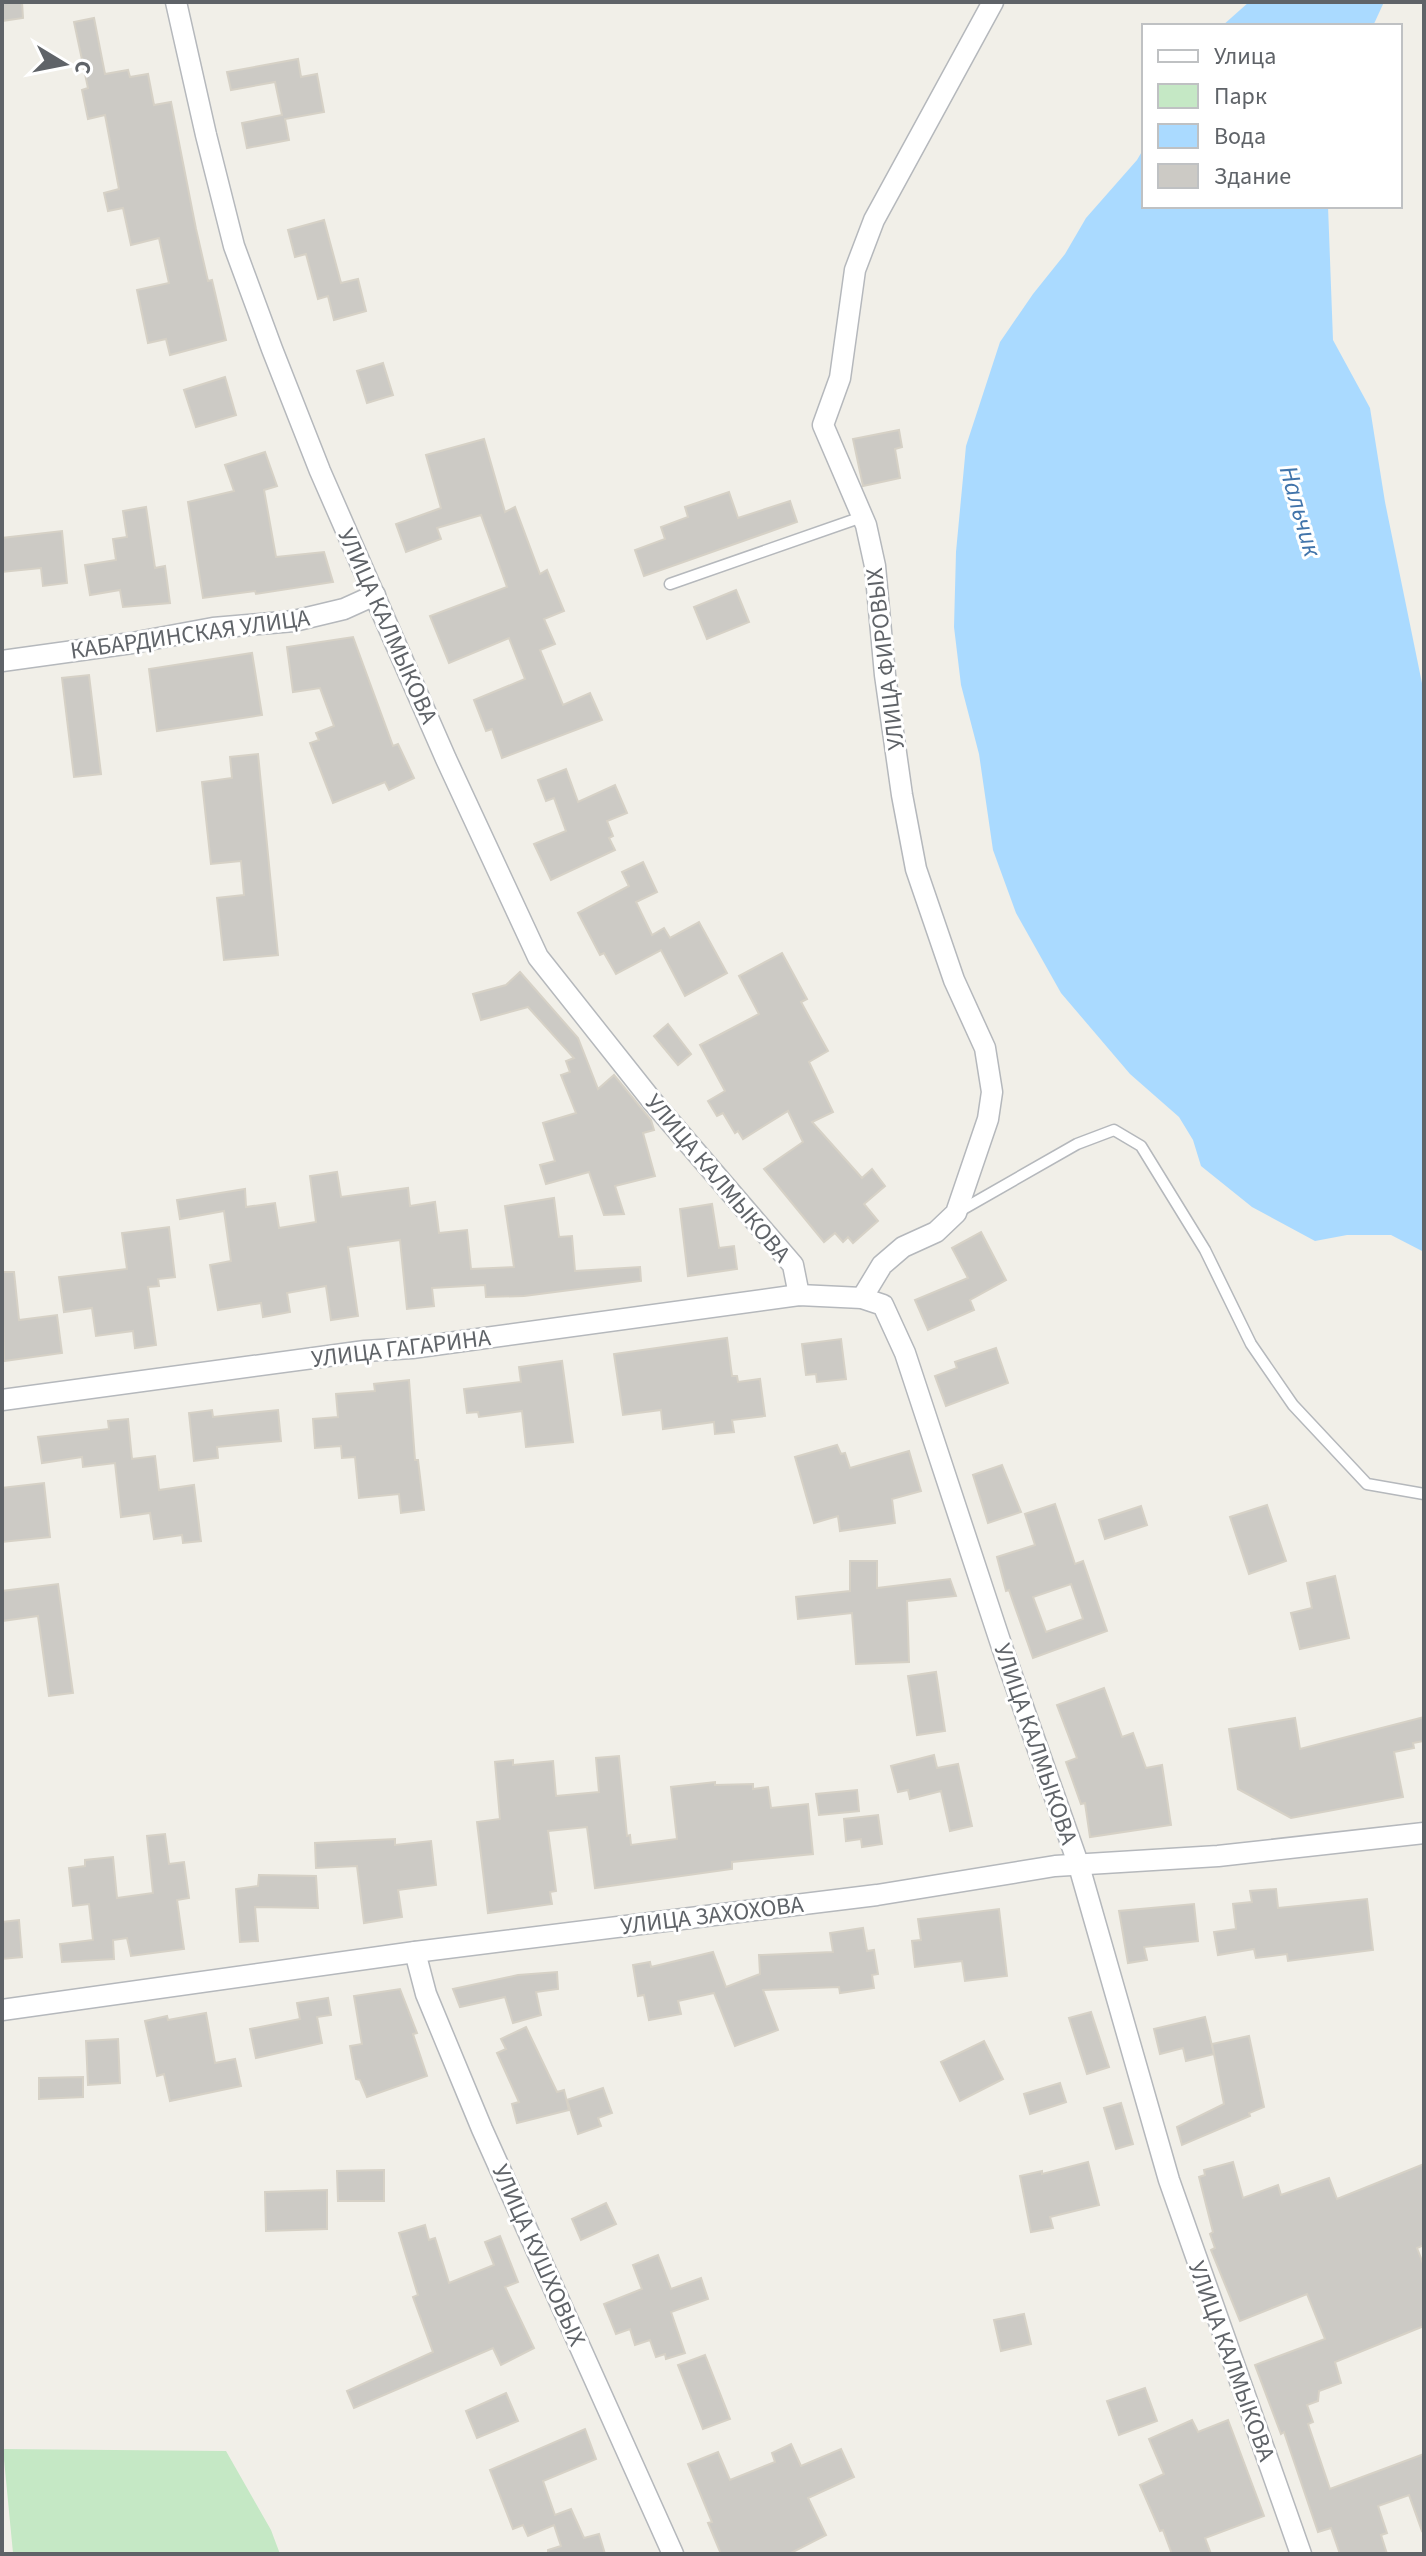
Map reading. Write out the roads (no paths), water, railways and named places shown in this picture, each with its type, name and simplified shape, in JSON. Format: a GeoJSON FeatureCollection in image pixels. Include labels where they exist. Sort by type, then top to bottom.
{"type":"FeatureCollection","features":[{"type":"Feature","properties":{"kind":"street","name":"УЛИЦА КАЛМЫКОВА"},"geometry":{"type":"LineString","coordinates":[[176,2],[234,246],[320,471],[446,759],[538,957],[653,1102],[793,1265],[799,1295]]}},
{"type":"Feature","properties":{"kind":"street","name":"УЛИЦА ФИРОВЫХ"},"geometry":{"type":"LineString","coordinates":[[956,1213],[988,1119],[992,1092],[985,1048],[954,980],[916,869],[908,835],[885,675],[875,566],[866,525],[823,425],[840,378],[855,270],[874,220],[993,2]]}},
{"type":"Feature","properties":{"kind":"street","name":"КАБАРДИНСКАЯ УЛИЦА"},"geometry":{"type":"LineString","coordinates":[[2,661],[213,628],[294,621],[344,609],[375,595]]}},
{"type":"Feature","properties":{"kind":"street"},"geometry":{"type":"LineString","coordinates":[[799,1295],[862,1298],[882,1265],[903,1247],[936,1232],[956,1213]]}},
{"type":"Feature","properties":{"kind":"street","name":"УЛИЦА ГАГАРИНА"},"geometry":{"type":"LineString","coordinates":[[2,1400],[799,1295]]}},
{"type":"Feature","properties":{"kind":"street","name":"УЛИЦА КАЛМЫКОВА"},"geometry":{"type":"LineString","coordinates":[[862,1298],[883,1305],[905,1353],[998,1636],[1079,1866],[1169,2180],[1301,2554]]}},
{"type":"Feature","properties":{"kind":"street","name":"УЛИЦА ЗАХОХОВА"},"geometry":{"type":"LineString","coordinates":[[2,2010],[415,1952],[877,1895],[1055,1866],[1218,1856],[1424,1833]]}},
{"type":"Feature","properties":{"kind":"street","name":"УЛИЦА КУШХОВЫХ"},"geometry":{"type":"LineString","coordinates":[[415,1952],[426,1994],[482,2129],[673,2554]]}},
{"type":"Feature","properties":{"kind":"lane"},"geometry":{"type":"LineString","coordinates":[[670,584],[862,517]]}},
{"type":"Feature","properties":{"kind":"lane"},"geometry":{"type":"LineString","coordinates":[[956,1213],[1077,1144],[1114,1130],[1141,1146],[1205,1250],[1251,1344],[1293,1405],[1367,1484],[1424,1494]]}},
{"type":"Feature","properties":{"kind":"water"},"geometry":{"type":"Polygon","coordinates":[[[1249,2],[1384,2],[1374,24],[1224,24],[1249,2]]]}},
{"type":"Feature","properties":{"kind":"water","name":"Нальчик"},"geometry":{"type":"Polygon","coordinates":[[[1142,151],[1142,208],[1328,208],[1333,340],[1370,408],[1385,502],[1424,693],[1424,1252],[1391,1235],[1347,1235],[1315,1241],[1252,1207],[1201,1166],[1193,1140],[1179,1117],[1130,1074],[1061,993],[1016,913],[993,850],[979,754],[961,685],[954,627],[956,552],[966,446],[1000,342],[1065,254],[1086,218],[1142,151]]]}}]}
